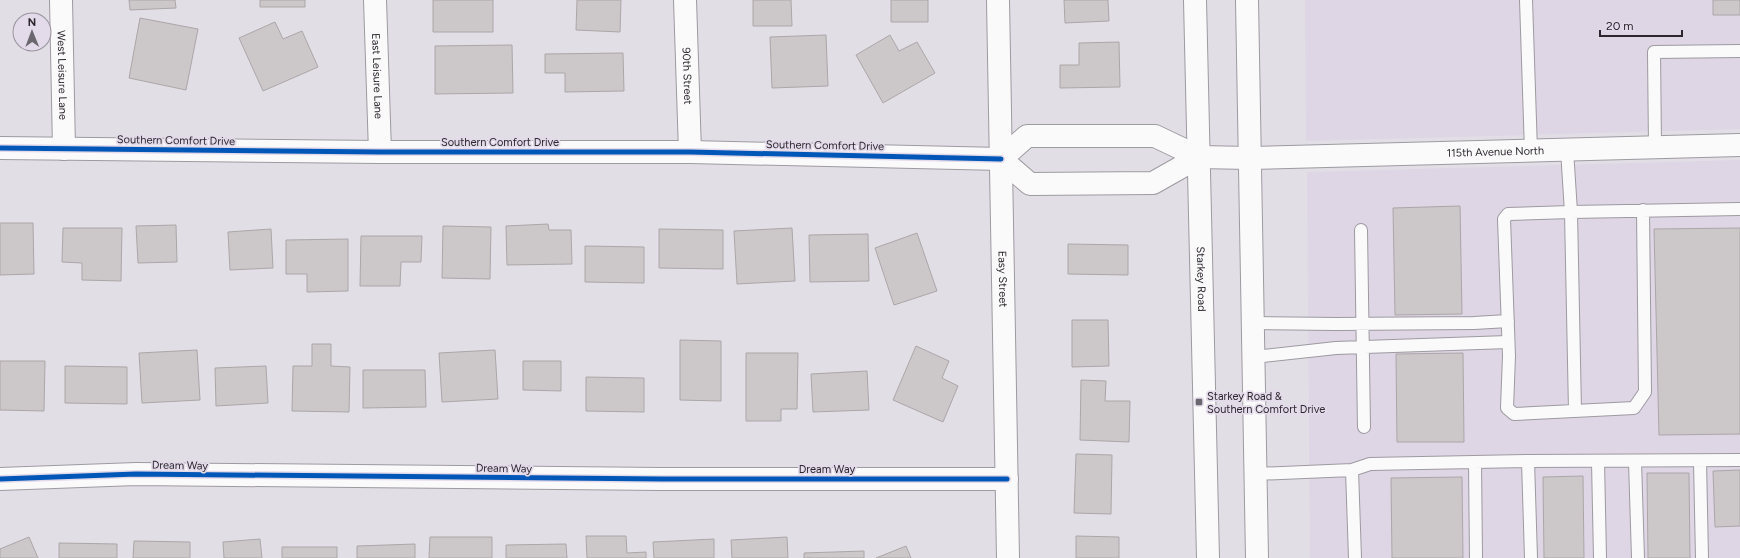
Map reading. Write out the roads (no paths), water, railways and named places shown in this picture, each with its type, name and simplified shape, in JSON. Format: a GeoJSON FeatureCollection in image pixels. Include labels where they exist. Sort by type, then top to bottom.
{"type":"FeatureCollection","features":[{"type":"Feature","properties":{"kind":"street","name":"West Leisure Lane"},"geometry":{"type":"LineString","coordinates":[[61,0],[64,149]]}},
{"type":"Feature","properties":{"kind":"street","name":"East Leisure Lane"},"geometry":{"type":"LineString","coordinates":[[375,0],[380,152]]}},
{"type":"Feature","properties":{"kind":"street","name":"90th Street"},"geometry":{"type":"LineString","coordinates":[[685,0],[690,152]]}},
{"type":"Feature","properties":{"kind":"street","name":"Easy Street"},"geometry":{"type":"LineString","coordinates":[[998,0],[1008,558]]}},
{"type":"Feature","properties":{"kind":"street","name":"Starkey Road"},"geometry":{"type":"LineString","coordinates":[[1195,0],[1208,558]]}},
{"type":"Feature","properties":{"kind":"street"},"geometry":{"type":"LineString","coordinates":[[1247,0],[1257,558]]}},
{"type":"Feature","properties":{"kind":"street"},"geometry":{"type":"LineString","coordinates":[[1198,157],[1153,183],[1030,184],[1001,159],[1027,136],[1155,136],[1198,157],[1250,158]]}},
{"type":"Feature","properties":{"kind":"street","name":"115th Avenue North"},"geometry":{"type":"LineString","coordinates":[[1250,158],[1740,145]]}},
{"type":"Feature","properties":{"kind":"street","name":"Southern Comfort Drive"},"geometry":{"type":"LineString","coordinates":[[0,148],[380,152],[690,152],[1001,159]]}},
{"type":"Feature","properties":{"kind":"street","name":"Dream Way"},"geometry":{"type":"LineString","coordinates":[[0,479],[136,474],[662,479],[1007,479]]}},
{"type":"Feature","properties":{"kind":"lane"},"geometry":{"type":"LineString","coordinates":[[1526,0],[1531,151]]}},
{"type":"Feature","properties":{"kind":"lane"},"geometry":{"type":"LineString","coordinates":[[1655,147],[1654,52],[1740,51]]}},
{"type":"Feature","properties":{"kind":"lane"},"geometry":{"type":"LineString","coordinates":[[1567,150],[1571,212],[1575,411]]}},
{"type":"Feature","properties":{"kind":"lane"},"geometry":{"type":"LineString","coordinates":[[1643,210],[1645,392],[1634,408],[1514,414],[1507,408],[1508,321],[1504,219],[1508,214],[1643,210],[1740,209]]}},
{"type":"Feature","properties":{"kind":"lane"},"geometry":{"type":"LineString","coordinates":[[1361,230],[1364,427]]}},
{"type":"Feature","properties":{"kind":"lane"},"geometry":{"type":"LineString","coordinates":[[1253,323],[1362,324],[1474,323],[1508,321]]}},
{"type":"Feature","properties":{"kind":"lane"},"geometry":{"type":"LineString","coordinates":[[1254,357],[1336,348],[1508,342]]}},
{"type":"Feature","properties":{"kind":"lane"},"geometry":{"type":"LineString","coordinates":[[1256,474],[1352,470],[1370,464],[1475,463],[1528,460],[1740,460]]}},
{"type":"Feature","properties":{"kind":"lane"},"geometry":{"type":"LineString","coordinates":[[1528,460],[1530,558]]}},
{"type":"Feature","properties":{"kind":"lane"},"geometry":{"type":"LineString","coordinates":[[1598,461],[1600,558]]}},
{"type":"Feature","properties":{"kind":"lane"},"geometry":{"type":"LineString","coordinates":[[1636,461],[1638,558]]}},
{"type":"Feature","properties":{"kind":"lane"},"geometry":{"type":"LineString","coordinates":[[1700,461],[1702,558]]}},
{"type":"Feature","properties":{"kind":"lane"},"geometry":{"type":"LineString","coordinates":[[1475,463],[1476,558]]}},
{"type":"Feature","properties":{"kind":"lane"},"geometry":{"type":"LineString","coordinates":[[1352,470],[1355,558]]}},
{"type":"Feature","properties":{"kind":"place","name":"Starkey Road & Southern Comfort Drive"},"geometry":{"type":"Point","coordinates":[1199,402]}}]}
